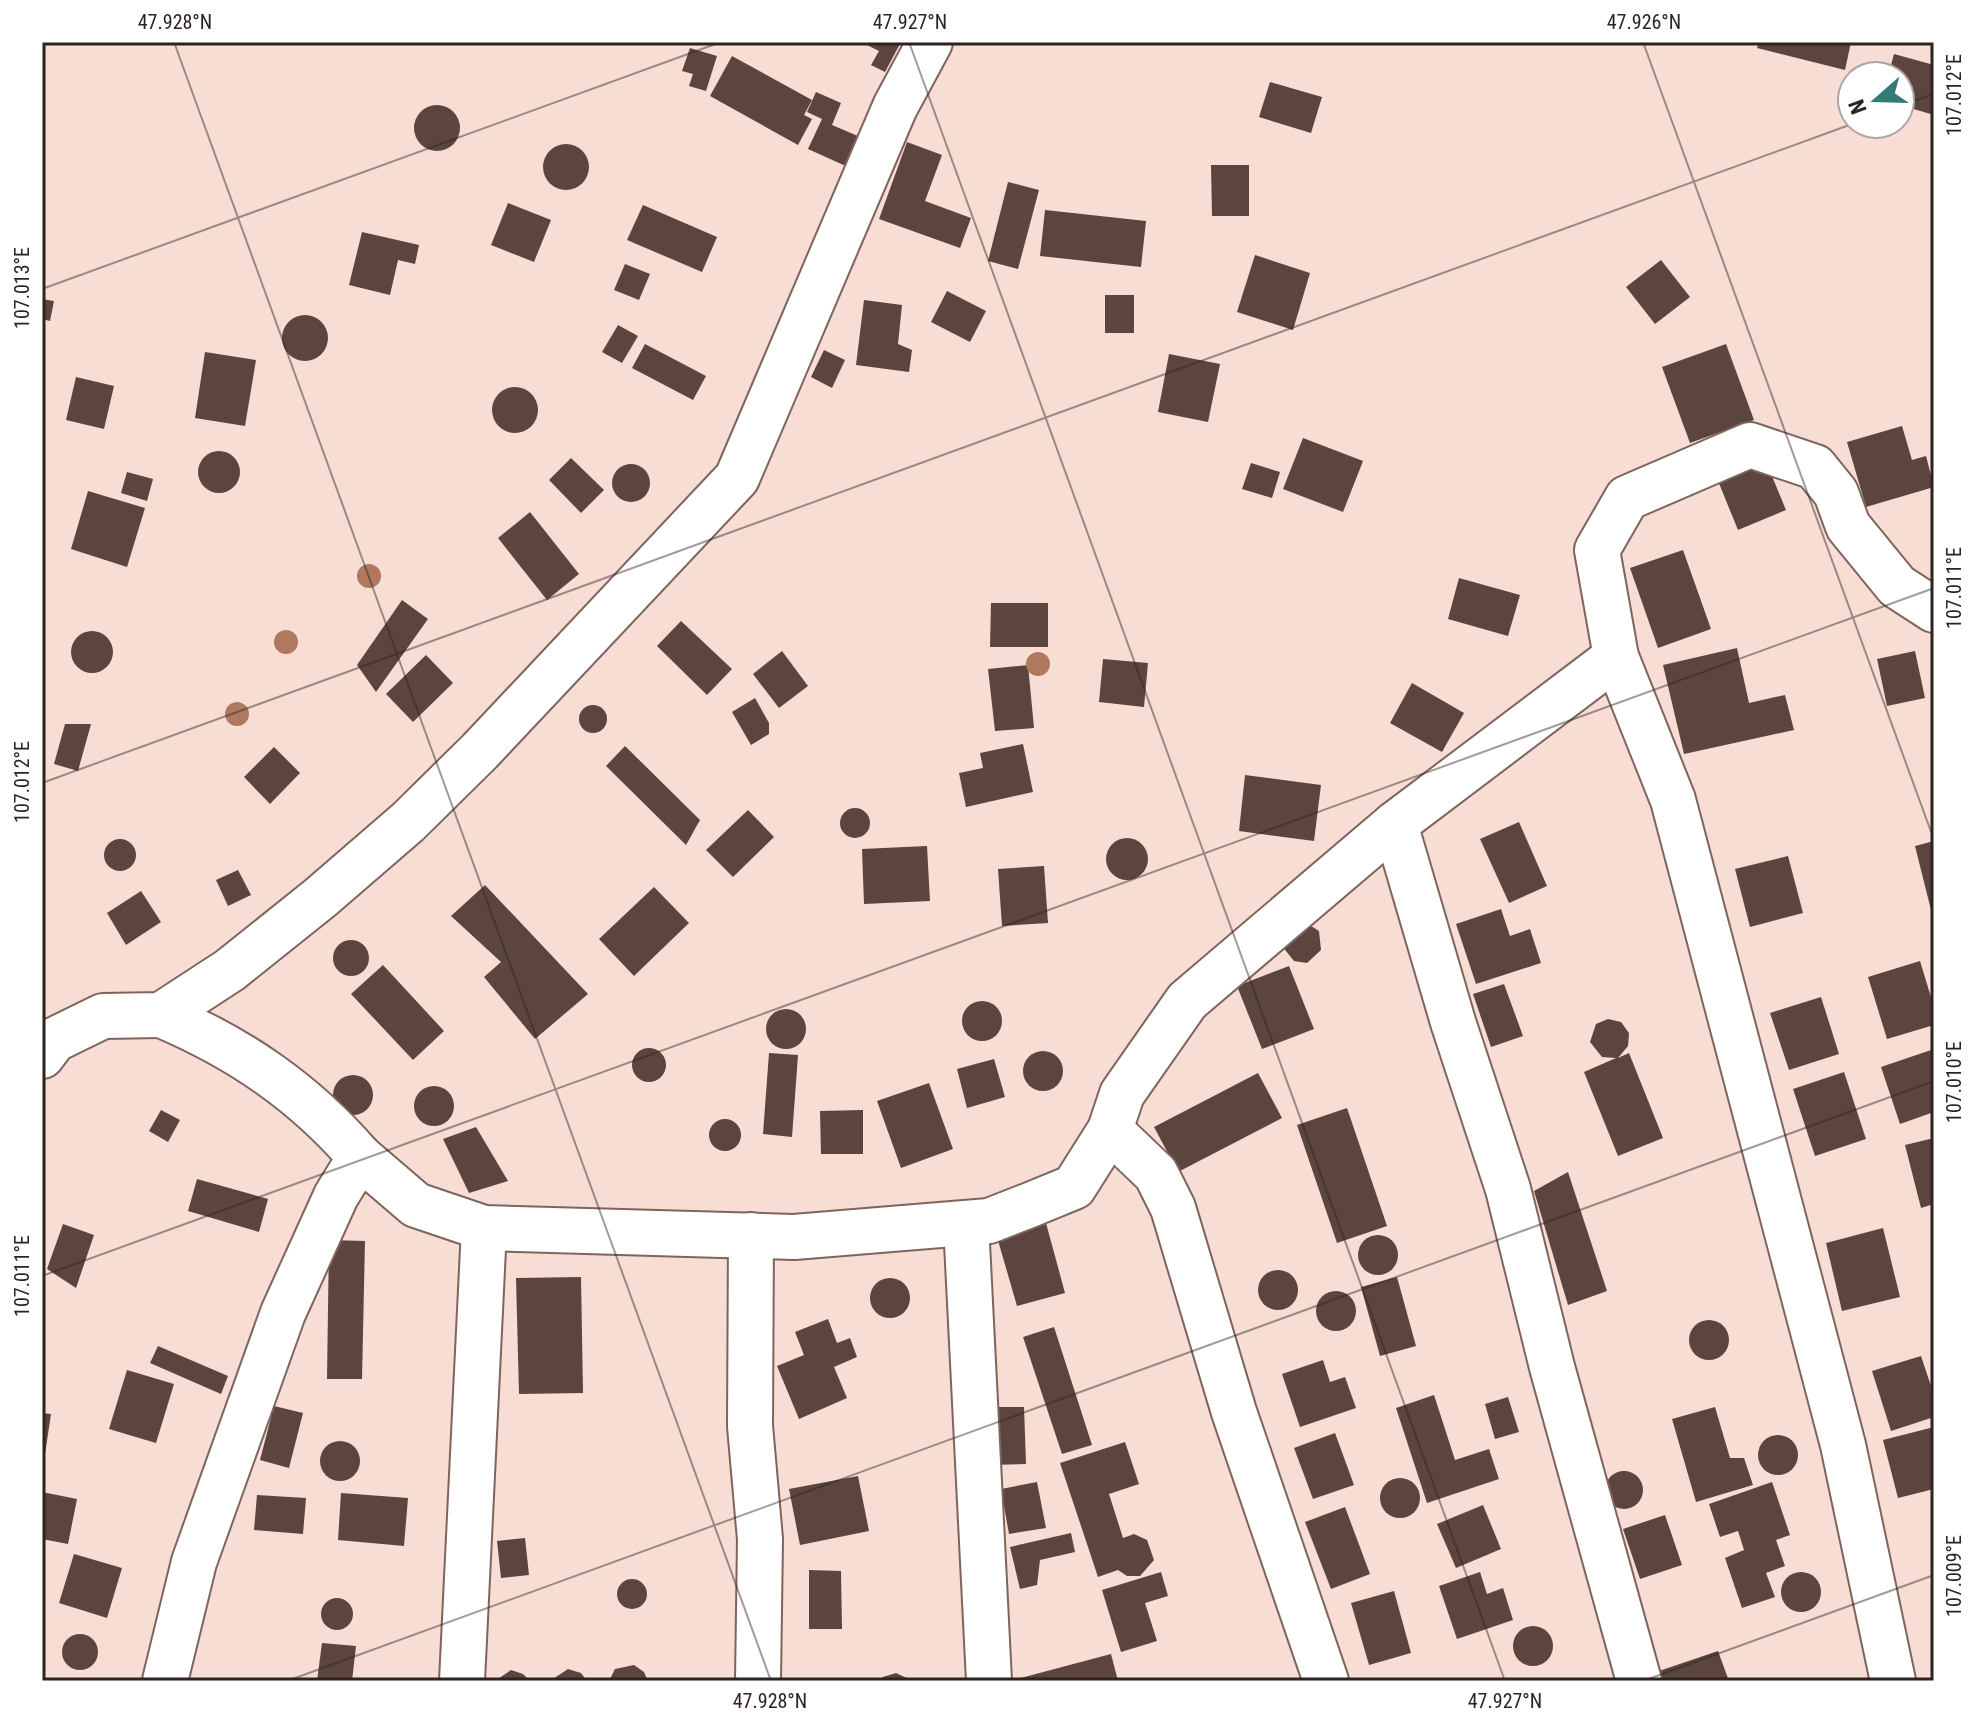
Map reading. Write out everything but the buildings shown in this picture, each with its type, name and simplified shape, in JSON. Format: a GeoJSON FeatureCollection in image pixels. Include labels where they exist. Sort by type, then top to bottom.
{"type":"FeatureCollection","features":[{"type":"Feature","properties":{"kind":"street"},"geometry":{"type":"LineString","coordinates":[[161,1015],[230,970],[408,822],[737,478],[895,107],[930,42]]}},
{"type":"Feature","properties":{"kind":"street"},"geometry":{"type":"LineString","coordinates":[[1893,1681],[1843,1445],[1673,800],[1616,657],[1597,550],[1627,498],[1750,445],[1815,467],[1836,493],[1848,526],[1887,574],[1897,586],[1934,610]]}},
{"type":"Feature","properties":{"kind":"street"},"geometry":{"type":"LineString","coordinates":[[42,1056],[54,1040],[103,1016],[161,1015],[227,1047],[285,1083],[329,1121],[360,1157],[416,1205],[484,1228],[794,1237],[989,1221],[1074,1187],[1110,1130],[1122,1094],[1187,1001],[1395,824],[1616,657]]}},
{"type":"Feature","properties":{"kind":"street"},"geometry":{"type":"LineString","coordinates":[[1395,824],[1453,1022],[1508,1189],[1552,1367],[1639,1681]]}},
{"type":"Feature","properties":{"kind":"street"},"geometry":{"type":"LineString","coordinates":[[1110,1130],[1156,1174],[1173,1208],[1234,1412],[1326,1681]]}},
{"type":"Feature","properties":{"kind":"street"},"geometry":{"type":"LineString","coordinates":[[165,1681],[194,1562],[283,1313],[336,1196],[360,1157]]}},
{"type":"Feature","properties":{"kind":"street"},"geometry":{"type":"LineString","coordinates":[[966,1223],[989,1681]]}},
{"type":"Feature","properties":{"kind":"street"},"geometry":{"type":"LineString","coordinates":[[462,1681],[484,1228]]}},
{"type":"Feature","properties":{"kind":"street"},"geometry":{"type":"LineString","coordinates":[[751,1235],[750,1426],[760,1539],[758,1681]]}}]}
